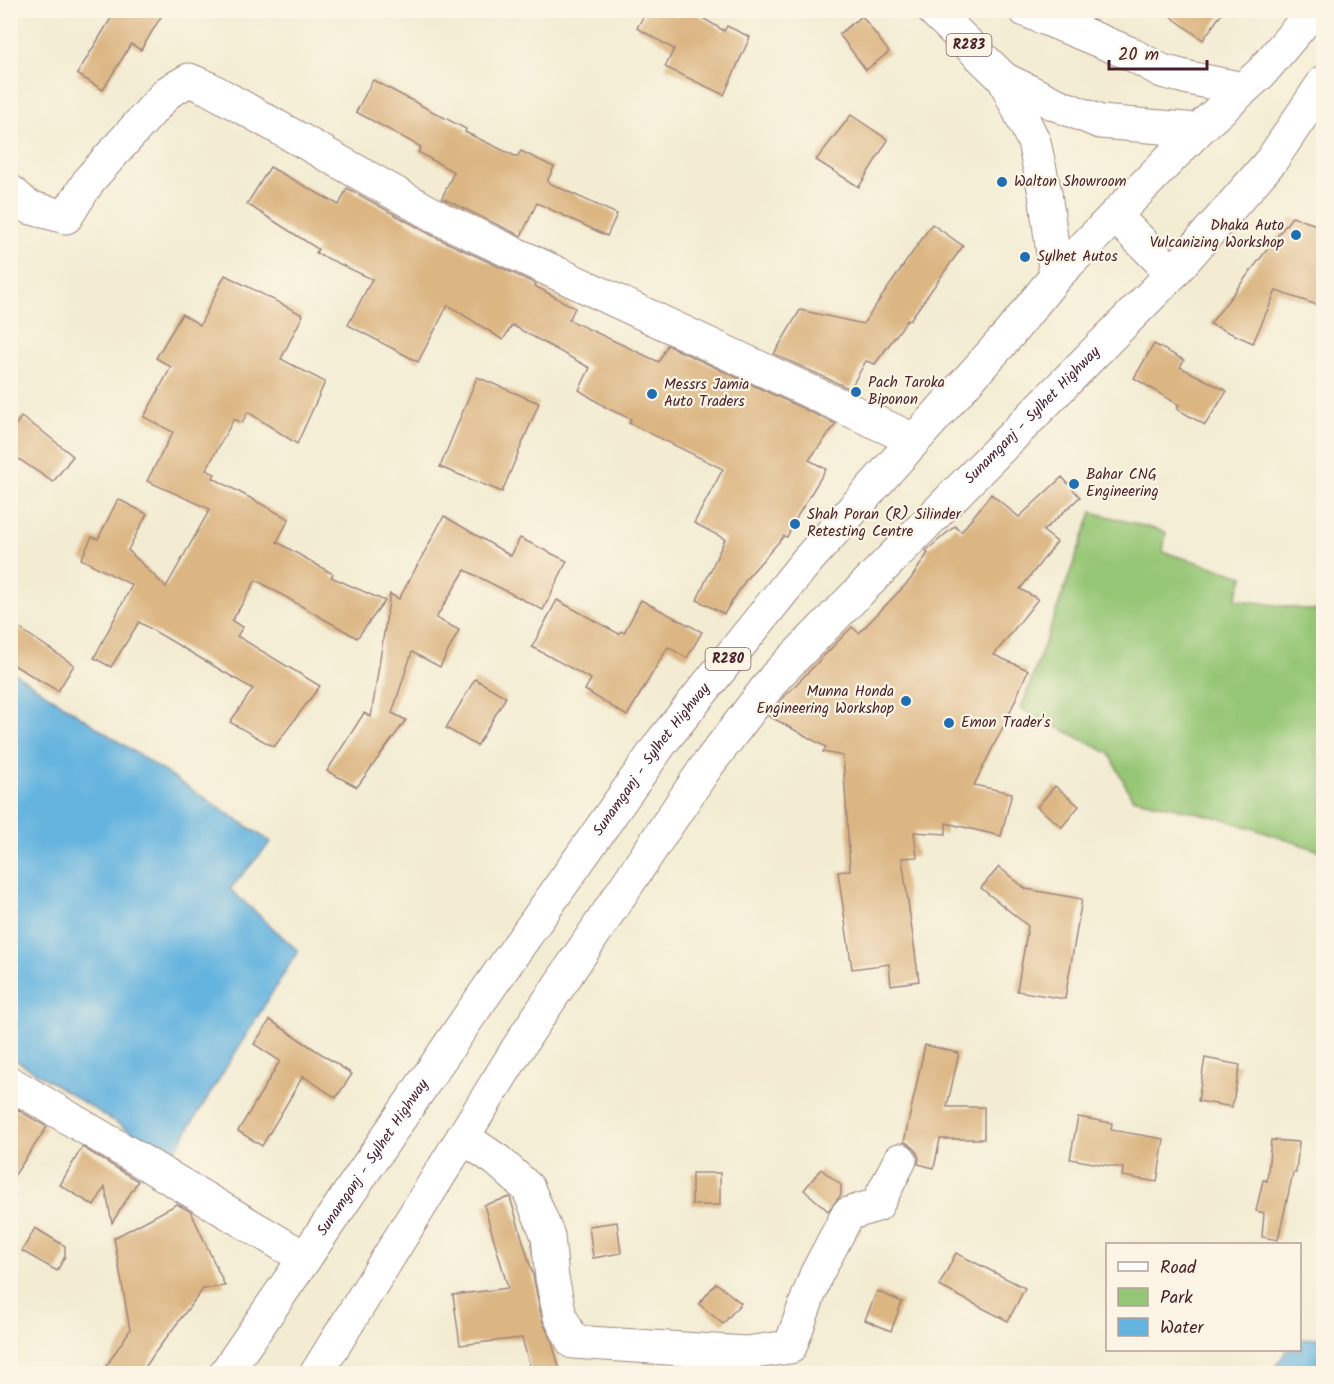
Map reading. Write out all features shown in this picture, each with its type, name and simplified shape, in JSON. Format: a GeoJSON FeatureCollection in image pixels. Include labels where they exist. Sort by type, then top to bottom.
{"type":"FeatureCollection","features":[{"type":"Feature","properties":{"kind":"main road","name":"R283"},"geometry":{"type":"LineString","coordinates":[[933,10],[1004,79]]}},
{"type":"Feature","properties":{"kind":"main road"},"geometry":{"type":"LineString","coordinates":[[1025,10],[1129,53],[1162,71],[1243,89]]}},
{"type":"Feature","properties":{"kind":"main road","name":"Sunamganj - Sylhet Highway"},"geometry":{"type":"LineString","coordinates":[[225,1374],[470,1014],[661,743],[806,562],[1010,333],[1056,276],[1198,130],[1261,73],[1314,10]]}},
{"type":"Feature","properties":{"kind":"main road"},"geometry":{"type":"LineString","coordinates":[[1004,79],[1053,103],[1101,122],[1198,130]]}},
{"type":"Feature","properties":{"kind":"main road"},"geometry":{"type":"LineString","coordinates":[[1004,79],[1034,142],[1045,193],[1056,276]]}},
{"type":"Feature","properties":{"kind":"main road"},"geometry":{"type":"LineString","coordinates":[[10,191],[28,207],[66,217],[90,179],[168,92],[189,80],[208,88],[443,220],[914,440]]}},
{"type":"Feature","properties":{"kind":"main road","name":"Sunamganj - Sylhet Highway"},"geometry":{"type":"LineString","coordinates":[[316,1374],[528,1032],[706,767],[776,676],[1173,273],[1271,161],[1323,82]]}},
{"type":"Feature","properties":{"kind":"main road"},"geometry":{"type":"LineString","coordinates":[[1115,216],[1173,273]]}},
{"type":"Feature","properties":{"kind":"main road"},"geometry":{"type":"LineString","coordinates":[[10,1083],[305,1258]]}},
{"type":"Feature","properties":{"kind":"main road"},"geometry":{"type":"LineString","coordinates":[[463,1137],[498,1161],[528,1188],[549,1236],[552,1278],[560,1316],[573,1342],[746,1353],[790,1347],[816,1275],[848,1214],[877,1205],[900,1160]]}},
{"type":"Feature","properties":{"kind":"green space"},"geometry":{"type":"Polygon","coordinates":[[[1092,512],[1166,532],[1163,552],[1244,576],[1235,599],[1323,612],[1323,852],[1224,819],[1132,798],[1109,753],[1021,709],[1092,512]]]}},
{"type":"Feature","properties":{"kind":"water"},"geometry":{"type":"Polygon","coordinates":[[[10,670],[271,842],[230,889],[298,951],[171,1157],[11,1057],[10,670]]]}},
{"type":"Feature","properties":{"kind":"water"},"geometry":{"type":"Polygon","coordinates":[[[1323,1337],[1323,1373],[1271,1373],[1286,1351],[1301,1351],[1301,1340],[1323,1337]]]}},
{"type":"Feature","properties":{"kind":"building"},"geometry":{"type":"Polygon","coordinates":[[[116,10],[165,10],[141,50],[131,44],[103,90],[77,74],[116,10]]]}},
{"type":"Feature","properties":{"kind":"building"},"geometry":{"type":"Polygon","coordinates":[[[647,10],[690,10],[724,31],[727,26],[750,37],[724,95],[665,67],[674,49],[637,28],[647,10]]]}},
{"type":"Feature","properties":{"kind":"building"},"geometry":{"type":"Polygon","coordinates":[[[1162,10],[1224,10],[1203,40],[1162,10]]]}},
{"type":"Feature","properties":{"kind":"building"},"geometry":{"type":"Polygon","coordinates":[[[862,16],[889,52],[866,70],[839,34],[862,16]]]}},
{"type":"Feature","properties":{"kind":"building"},"geometry":{"type":"Polygon","coordinates":[[[373,80],[466,129],[465,132],[517,157],[521,151],[554,167],[547,182],[617,214],[607,236],[537,203],[521,236],[442,198],[454,172],[418,152],[421,147],[356,112],[373,80]]]}},
{"type":"Feature","properties":{"kind":"building"},"geometry":{"type":"Polygon","coordinates":[[[851,115],[888,140],[859,187],[816,160],[851,115]]]}},
{"type":"Feature","properties":{"kind":"building"},"geometry":{"type":"Polygon","coordinates":[[[270,167],[339,205],[347,188],[435,237],[536,284],[535,286],[575,308],[569,320],[659,362],[667,345],[836,424],[809,460],[826,469],[787,537],[784,536],[747,578],[724,614],[697,600],[725,539],[694,523],[723,469],[629,423],[631,419],[607,408],[579,390],[590,368],[512,325],[503,340],[448,305],[418,362],[348,325],[372,279],[316,253],[318,249],[247,204],[270,167]]]}},
{"type":"Feature","properties":{"kind":"building"},"geometry":{"type":"Polygon","coordinates":[[[1292,217],[1323,227],[1323,307],[1276,291],[1253,343],[1210,324],[1292,217]]]}},
{"type":"Feature","properties":{"kind":"building"},"geometry":{"type":"Polygon","coordinates":[[[932,224],[963,246],[875,364],[866,361],[850,389],[774,354],[800,310],[863,324],[932,224]]]}},
{"type":"Feature","properties":{"kind":"building"},"geometry":{"type":"Polygon","coordinates":[[[225,275],[303,315],[281,359],[325,382],[297,444],[248,412],[242,423],[234,419],[206,470],[215,474],[213,478],[289,519],[277,542],[333,574],[331,577],[385,601],[357,638],[256,580],[232,621],[243,627],[237,636],[320,686],[274,747],[230,722],[253,689],[139,622],[111,667],[94,658],[132,585],[81,559],[92,537],[98,539],[118,499],[147,514],[128,550],[166,587],[210,509],[147,481],[173,432],[144,417],[171,367],[156,358],[182,314],[200,325],[225,275]]]}},
{"type":"Feature","properties":{"kind":"building"},"geometry":{"type":"Polygon","coordinates":[[[1154,344],[1184,360],[1180,367],[1227,391],[1205,425],[1177,409],[1179,405],[1134,378],[1154,344]]]}},
{"type":"Feature","properties":{"kind":"building"},"geometry":{"type":"Polygon","coordinates":[[[477,377],[539,403],[502,492],[440,467],[477,377]]]}},
{"type":"Feature","properties":{"kind":"building"},"geometry":{"type":"Polygon","coordinates":[[[21,417],[73,456],[53,482],[10,453],[10,433],[21,417]]]}},
{"type":"Feature","properties":{"kind":"building"},"geometry":{"type":"Polygon","coordinates":[[[1062,477],[1080,497],[1043,531],[1057,542],[1020,589],[1038,599],[994,655],[1028,670],[1008,717],[974,785],[1012,793],[1001,836],[946,823],[946,834],[914,832],[917,857],[902,858],[919,981],[891,985],[889,964],[852,969],[838,872],[850,870],[843,756],[823,752],[826,747],[769,716],[784,697],[852,627],[859,633],[910,580],[928,553],[926,551],[928,549],[955,526],[961,532],[991,494],[1019,517],[1062,477]]]}},
{"type":"Feature","properties":{"kind":"building"},"geometry":{"type":"Polygon","coordinates":[[[444,516],[511,556],[520,538],[567,561],[543,610],[465,570],[436,618],[459,630],[440,667],[412,652],[392,713],[406,720],[357,787],[327,771],[364,713],[371,717],[390,594],[399,599],[444,516]]]}},
{"type":"Feature","properties":{"kind":"building"},"geometry":{"type":"Polygon","coordinates":[[[557,600],[619,634],[621,631],[624,633],[641,600],[702,632],[687,658],[668,647],[627,716],[585,690],[591,679],[532,647],[557,600]]]}},
{"type":"Feature","properties":{"kind":"building"},"geometry":{"type":"Polygon","coordinates":[[[10,622],[74,665],[58,691],[10,663],[10,622]]]}},
{"type":"Feature","properties":{"kind":"building"},"geometry":{"type":"Polygon","coordinates":[[[475,679],[506,697],[477,746],[446,728],[475,679]]]}},
{"type":"Feature","properties":{"kind":"building"},"geometry":{"type":"Polygon","coordinates":[[[1055,786],[1079,806],[1062,827],[1037,807],[1055,786]]]}},
{"type":"Feature","properties":{"kind":"building"},"geometry":{"type":"Polygon","coordinates":[[[999,867],[1026,889],[1082,899],[1065,999],[1017,991],[1028,926],[981,888],[999,867]]]}},
{"type":"Feature","properties":{"kind":"building"},"geometry":{"type":"Polygon","coordinates":[[[270,1020],[352,1074],[336,1098],[303,1076],[262,1146],[238,1131],[280,1061],[254,1044],[270,1020]]]}},
{"type":"Feature","properties":{"kind":"building"},"geometry":{"type":"Polygon","coordinates":[[[925,1045],[959,1053],[947,1107],[984,1107],[984,1139],[940,1139],[934,1168],[918,1164],[919,1158],[916,1150],[904,1142],[925,1045]]]}},
{"type":"Feature","properties":{"kind":"building"},"geometry":{"type":"Polygon","coordinates":[[[1205,1058],[1240,1065],[1232,1107],[1198,1101],[1205,1058]]]}},
{"type":"Feature","properties":{"kind":"building"},"geometry":{"type":"Polygon","coordinates":[[[10,1105],[47,1127],[10,1182],[10,1105]]]}},
{"type":"Feature","properties":{"kind":"building"},"geometry":{"type":"Polygon","coordinates":[[[1078,1117],[1112,1123],[1111,1130],[1164,1139],[1157,1182],[1122,1176],[1123,1168],[1070,1159],[1078,1117]]]}},
{"type":"Feature","properties":{"kind":"building"},"geometry":{"type":"Polygon","coordinates":[[[1271,1140],[1299,1142],[1296,1173],[1293,1173],[1278,1240],[1262,1237],[1264,1213],[1256,1211],[1263,1180],[1267,1181],[1271,1140]]]}},
{"type":"Feature","properties":{"kind":"building"},"geometry":{"type":"Polygon","coordinates":[[[82,1147],[138,1181],[112,1223],[105,1187],[94,1206],[60,1185],[82,1147]]]}},
{"type":"Feature","properties":{"kind":"building"},"geometry":{"type":"Polygon","coordinates":[[[821,1169],[841,1185],[841,1195],[828,1211],[804,1190],[821,1169]]]}},
{"type":"Feature","properties":{"kind":"building"},"geometry":{"type":"Polygon","coordinates":[[[692,1173],[720,1173],[720,1205],[692,1205],[692,1173]]]}},
{"type":"Feature","properties":{"kind":"building"},"geometry":{"type":"Polygon","coordinates":[[[510,1197],[533,1275],[542,1320],[552,1342],[561,1374],[532,1374],[522,1338],[460,1345],[453,1295],[508,1288],[484,1205],[510,1197]]]}},
{"type":"Feature","properties":{"kind":"building"},"geometry":{"type":"Polygon","coordinates":[[[177,1204],[191,1212],[225,1286],[203,1289],[141,1374],[101,1374],[130,1330],[114,1238],[177,1204]]]}},
{"type":"Feature","properties":{"kind":"building"},"geometry":{"type":"Polygon","coordinates":[[[617,1222],[621,1253],[593,1258],[589,1226],[617,1222]]]}},
{"type":"Feature","properties":{"kind":"building"},"geometry":{"type":"Polygon","coordinates":[[[35,1228],[65,1246],[65,1256],[57,1271],[22,1251],[35,1228]]]}},
{"type":"Feature","properties":{"kind":"building"},"geometry":{"type":"Polygon","coordinates":[[[956,1253],[1025,1288],[1008,1321],[939,1286],[956,1253]]]}},
{"type":"Feature","properties":{"kind":"building"},"geometry":{"type":"Polygon","coordinates":[[[716,1283],[741,1303],[723,1324],[699,1304],[716,1283]]]}},
{"type":"Feature","properties":{"kind":"building"},"geometry":{"type":"Polygon","coordinates":[[[877,1291],[902,1302],[891,1331],[865,1320],[877,1291]]]}},
{"type":"Feature","properties":{"kind":"place","name":"Walton Showroom"},"geometry":{"type":"Point","coordinates":[1002,182]}},
{"type":"Feature","properties":{"kind":"place","name":"Dhaka Auto Vulcanizing Workshop"},"geometry":{"type":"Point","coordinates":[1296,235]}},
{"type":"Feature","properties":{"kind":"place","name":"Sylhet Autos"},"geometry":{"type":"Point","coordinates":[1025,257]}},
{"type":"Feature","properties":{"kind":"place","name":"Pach Taroka Biponon"},"geometry":{"type":"Point","coordinates":[856,392]}},
{"type":"Feature","properties":{"kind":"place","name":"Messrs Jamia Auto Traders"},"geometry":{"type":"Point","coordinates":[652,394]}},
{"type":"Feature","properties":{"kind":"place","name":"Bahar CNG Engineering"},"geometry":{"type":"Point","coordinates":[1074,484]}},
{"type":"Feature","properties":{"kind":"place","name":"Shah Poran (R) Silinder Retesting Centre"},"geometry":{"type":"Point","coordinates":[795,524]}},
{"type":"Feature","properties":{"kind":"place","name":"Munna Honda Engineering Workshop"},"geometry":{"type":"Point","coordinates":[906,701]}},
{"type":"Feature","properties":{"kind":"place","name":"Emon Trader's"},"geometry":{"type":"Point","coordinates":[949,723]}}]}
